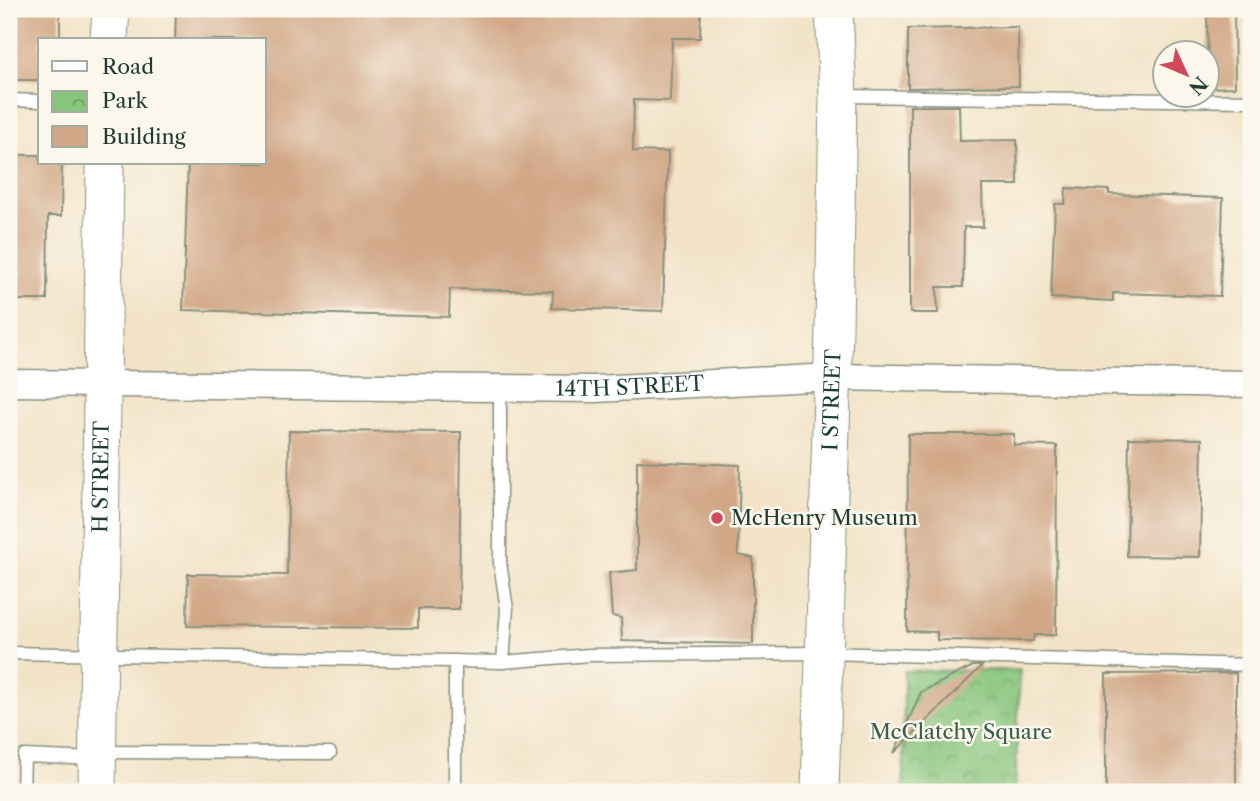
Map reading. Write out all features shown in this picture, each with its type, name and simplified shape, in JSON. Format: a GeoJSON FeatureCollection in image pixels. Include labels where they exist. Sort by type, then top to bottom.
{"type":"FeatureCollection","features":[{"type":"Feature","properties":{"kind":"street"},"geometry":{"type":"LineString","coordinates":[[109,38],[111,9]]}},
{"type":"Feature","properties":{"kind":"street","name":"I STREET"},"geometry":{"type":"LineString","coordinates":[[820,792],[834,377],[838,96],[834,9]]}},
{"type":"Feature","properties":{"kind":"street","name":"H STREET"},"geometry":{"type":"LineString","coordinates":[[98,768],[105,164]]}},
{"type":"Feature","properties":{"kind":"street","name":"14TH STREET"},"geometry":{"type":"LineString","coordinates":[[9,383],[595,389],[834,377],[1251,384]]}},
{"type":"Feature","properties":{"kind":"lane"},"geometry":{"type":"LineString","coordinates":[[838,96],[1251,101]]}},
{"type":"Feature","properties":{"kind":"lane"},"geometry":{"type":"LineString","coordinates":[[9,100],[38,101]]}},
{"type":"Feature","properties":{"kind":"lane"},"geometry":{"type":"LineString","coordinates":[[500,388],[500,563],[507,608],[503,662]]}},
{"type":"Feature","properties":{"kind":"lane"},"geometry":{"type":"LineString","coordinates":[[9,653],[503,662],[589,654],[826,653],[1251,665]]}},
{"type":"Feature","properties":{"kind":"lane"},"geometry":{"type":"LineString","coordinates":[[454,661],[455,792]]}},
{"type":"Feature","properties":{"kind":"lane"},"geometry":{"type":"LineString","coordinates":[[23,792],[24,756],[98,768],[330,753]]}},
{"type":"Feature","properties":{"kind":"green space","name":"McClatchy Square"},"geometry":{"type":"Polygon","coordinates":[[[1020,670],[1015,792],[903,792],[904,671],[1020,670]]]}},
{"type":"Feature","properties":{"kind":"building"},"geometry":{"type":"Polygon","coordinates":[[[9,9],[60,9],[60,38],[38,38],[38,80],[9,80],[9,9]]]}},
{"type":"Feature","properties":{"kind":"building"},"geometry":{"type":"Polygon","coordinates":[[[176,9],[701,9],[700,38],[672,38],[670,101],[634,100],[633,151],[668,152],[663,311],[552,308],[553,291],[450,289],[449,317],[183,310],[188,164],[266,164],[266,38],[175,38],[176,9]]]}},
{"type":"Feature","properties":{"kind":"building"},"geometry":{"type":"Polygon","coordinates":[[[1207,9],[1234,9],[1235,87],[1222,87],[1222,38],[1207,38],[1207,9]]]}},
{"type":"Feature","properties":{"kind":"building"},"geometry":{"type":"Polygon","coordinates":[[[1018,27],[1019,86],[908,88],[908,29],[1018,27]]]}},
{"type":"Feature","properties":{"kind":"building"},"geometry":{"type":"Polygon","coordinates":[[[910,106],[959,106],[960,141],[1017,140],[1018,185],[982,185],[983,227],[964,227],[963,287],[937,287],[938,313],[910,313],[910,106]]]}},
{"type":"Feature","properties":{"kind":"building"},"geometry":{"type":"Polygon","coordinates":[[[9,155],[38,155],[38,164],[62,164],[61,216],[48,216],[47,300],[9,300],[9,155]]]}},
{"type":"Feature","properties":{"kind":"building"},"geometry":{"type":"Polygon","coordinates":[[[1066,188],[1109,190],[1109,194],[1223,198],[1220,296],[1113,293],[1113,301],[1051,298],[1055,204],[1065,204],[1066,188]]]}},
{"type":"Feature","properties":{"kind":"building"},"geometry":{"type":"Polygon","coordinates":[[[289,431],[461,432],[459,609],[418,609],[418,628],[187,626],[188,574],[287,575],[289,431]]]}},
{"type":"Feature","properties":{"kind":"building"},"geometry":{"type":"Polygon","coordinates":[[[908,434],[1014,434],[1014,445],[1057,446],[1056,635],[1034,635],[1033,641],[937,640],[937,632],[907,631],[908,434]]]}},
{"type":"Feature","properties":{"kind":"building"},"geometry":{"type":"Polygon","coordinates":[[[1129,438],[1202,439],[1200,557],[1127,556],[1129,438]]]}},
{"type":"Feature","properties":{"kind":"building","name":"McHenry Museum"},"geometry":{"type":"Polygon","coordinates":[[[637,461],[740,465],[738,555],[753,558],[753,644],[622,641],[621,618],[612,616],[609,573],[637,570],[637,461]]]}},
{"type":"Feature","properties":{"kind":"building"},"geometry":{"type":"Polygon","coordinates":[[[973,666],[982,666],[894,753],[921,692],[973,666]]]}},
{"type":"Feature","properties":{"kind":"building"},"geometry":{"type":"Polygon","coordinates":[[[1236,673],[1236,792],[1106,792],[1106,674],[1236,673]]]}},
{"type":"Feature","properties":{"kind":"place","name":"McHenry Museum"},"geometry":{"type":"Point","coordinates":[717,518]}}]}
